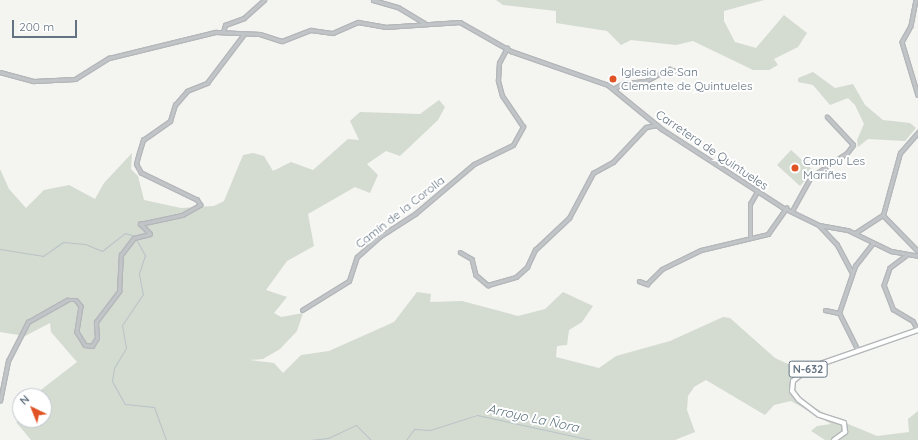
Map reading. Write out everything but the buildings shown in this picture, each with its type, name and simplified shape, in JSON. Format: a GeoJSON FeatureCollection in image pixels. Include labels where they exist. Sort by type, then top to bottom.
{"type":"FeatureCollection","features":[{"type":"Feature","properties":{"kind":"highway","name":"N-632"},"geometry":{"type":"LineString","coordinates":[[834,440],[846,432],[844,423],[813,412],[793,395],[792,386],[802,371],[918,330]]}},
{"type":"Feature","properties":{"kind":"street"},"geometry":{"type":"LineString","coordinates":[[223,32],[225,25],[244,18],[264,0]]}},
{"type":"Feature","properties":{"kind":"street"},"geometry":{"type":"LineString","coordinates":[[374,0],[398,7],[426,24]]}},
{"type":"Feature","properties":{"kind":"street"},"geometry":{"type":"LineString","coordinates":[[916,0],[910,26],[902,42],[918,95]]}},
{"type":"Feature","properties":{"kind":"street","name":"Carretera de Quintueles"},"geometry":{"type":"LineString","coordinates":[[0,72],[34,81],[75,79],[109,58],[195,35],[223,32],[282,41],[310,30],[333,33],[358,22],[385,27],[426,24],[464,24],[507,48],[613,89],[658,126],[757,192],[819,225],[855,233],[873,243],[906,256],[918,256]]}},
{"type":"Feature","properties":{"kind":"street"},"geometry":{"type":"LineString","coordinates":[[0,401],[8,361],[19,336],[31,320],[67,300],[76,300],[81,306],[77,332],[87,347],[92,346],[97,338],[96,322],[119,291],[121,255],[135,237],[150,234],[141,224],[182,216],[200,205],[197,200],[140,173],[136,164],[143,140],[170,121],[175,105],[187,91],[207,83],[244,34]]}},
{"type":"Feature","properties":{"kind":"street","name":"Camín de la Corolla"},"geometry":{"type":"LineString","coordinates":[[302,310],[349,281],[357,257],[379,237],[415,214],[474,164],[512,145],[523,126],[502,96],[498,81],[499,63],[507,48]]}},
{"type":"Feature","properties":{"kind":"street"},"geometry":{"type":"LineString","coordinates":[[613,89],[624,83],[646,81],[669,69],[676,70]]}},
{"type":"Feature","properties":{"kind":"street"},"geometry":{"type":"LineString","coordinates":[[792,211],[811,176],[853,145],[827,117]]}},
{"type":"Feature","properties":{"kind":"street"},"geometry":{"type":"LineString","coordinates":[[460,252],[472,259],[476,275],[488,285],[516,277],[527,267],[535,250],[569,218],[593,173],[613,162],[646,127],[658,126]]}},
{"type":"Feature","properties":{"kind":"street"},"geometry":{"type":"LineString","coordinates":[[855,233],[883,215],[900,153],[918,132]]}},
{"type":"Feature","properties":{"kind":"street"},"geometry":{"type":"LineString","coordinates":[[750,236],[749,211],[757,192]]}},
{"type":"Feature","properties":{"kind":"street"},"geometry":{"type":"LineString","coordinates":[[639,281],[646,284],[662,269],[701,250],[750,236],[768,234],[786,208]]}},
{"type":"Feature","properties":{"kind":"street"},"geometry":{"type":"LineString","coordinates":[[883,215],[918,251]]}},
{"type":"Feature","properties":{"kind":"street"},"geometry":{"type":"LineString","coordinates":[[819,225],[837,244],[852,272]]}},
{"type":"Feature","properties":{"kind":"street"},"geometry":{"type":"LineString","coordinates":[[858,351],[839,313],[852,272],[873,243]]}},
{"type":"Feature","properties":{"kind":"street"},"geometry":{"type":"LineString","coordinates":[[906,256],[890,268],[884,285],[892,309],[913,321],[918,330]]}},
{"type":"Feature","properties":{"kind":"street"},"geometry":{"type":"LineString","coordinates":[[825,310],[839,313]]}},
{"type":"Feature","properties":{"kind":"shaded area"},"geometry":{"type":"Polygon","coordinates":[[[496,0],[764,0],[724,11],[724,21],[735,42],[756,48],[784,15],[807,33],[798,47],[774,59],[778,65],[769,70],[753,70],[693,41],[676,45],[631,40],[621,45],[607,31],[556,23],[556,11],[503,5],[496,0]]]}},
{"type":"Feature","properties":{"kind":"shaded area"},"geometry":{"type":"Polygon","coordinates":[[[813,72],[835,88],[853,84],[865,105],[883,120],[910,123],[916,128],[905,141],[868,139],[858,147],[857,140],[864,124],[855,105],[848,98],[830,105],[813,85],[798,82],[798,78],[813,72]]]}},
{"type":"Feature","properties":{"kind":"shaded area"},"geometry":{"type":"Polygon","coordinates":[[[439,100],[445,107],[438,120],[400,156],[386,151],[367,164],[378,175],[370,193],[355,187],[308,214],[314,246],[287,261],[266,290],[287,297],[274,313],[281,317],[303,313],[297,331],[280,349],[263,359],[250,360],[274,363],[283,373],[301,355],[329,351],[394,322],[417,292],[431,294],[430,302],[462,301],[518,316],[545,309],[563,292],[593,306],[582,322],[569,330],[567,345],[557,346],[556,357],[599,368],[616,356],[670,341],[723,317],[730,318],[775,358],[799,369],[790,383],[790,393],[829,416],[877,436],[909,432],[908,419],[918,411],[918,440],[825,440],[811,431],[817,426],[831,424],[791,401],[774,405],[765,415],[706,380],[694,387],[688,396],[687,410],[695,432],[675,440],[31,440],[21,428],[52,428],[52,388],[43,388],[77,362],[51,332],[50,323],[25,336],[0,332],[0,169],[9,189],[26,208],[44,190],[69,185],[95,199],[104,183],[132,153],[131,169],[138,176],[144,200],[181,208],[214,206],[224,201],[243,155],[253,153],[264,156],[273,171],[291,162],[313,170],[348,139],[359,140],[350,121],[360,112],[420,114],[439,100]]]}},
{"type":"Feature","properties":{"kind":"shaded area","name":"Campu Les Mariñes"},"geometry":{"type":"Polygon","coordinates":[[[791,150],[814,171],[800,186],[777,165],[791,150]]]}},
{"type":"Feature","properties":{"kind":"waterway","name":"Arroyo La Ñora"},"geometry":{"type":"LineString","coordinates":[[0,249],[43,256],[63,242],[85,244],[102,251],[125,233],[134,236]]}},
{"type":"Feature","properties":{"kind":"waterway","name":"Arroyo La Ñora"},"geometry":{"type":"LineString","coordinates":[[136,239],[145,255],[139,274],[143,294],[122,325],[126,348],[114,368],[112,381],[125,404],[154,407],[166,440]]}},
{"type":"Feature","properties":{"kind":"waterway","name":"Arroyo La Ñora"},"geometry":{"type":"LineString","coordinates":[[406,440],[414,429],[430,430],[477,415],[592,440]]}},
{"type":"Feature","properties":{"kind":"waterway","name":"Arroyo La Ñora"},"geometry":{"type":"LineString","coordinates":[[310,440],[328,438],[356,425],[371,440]]}},
{"type":"Feature","properties":{"kind":"place","name":"Iglesia de San Clemente de Quintueles"},"geometry":{"type":"Point","coordinates":[613,79]}},
{"type":"Feature","properties":{"kind":"place","name":"Campu Les Mariñes"},"geometry":{"type":"Point","coordinates":[795,168]}}]}
